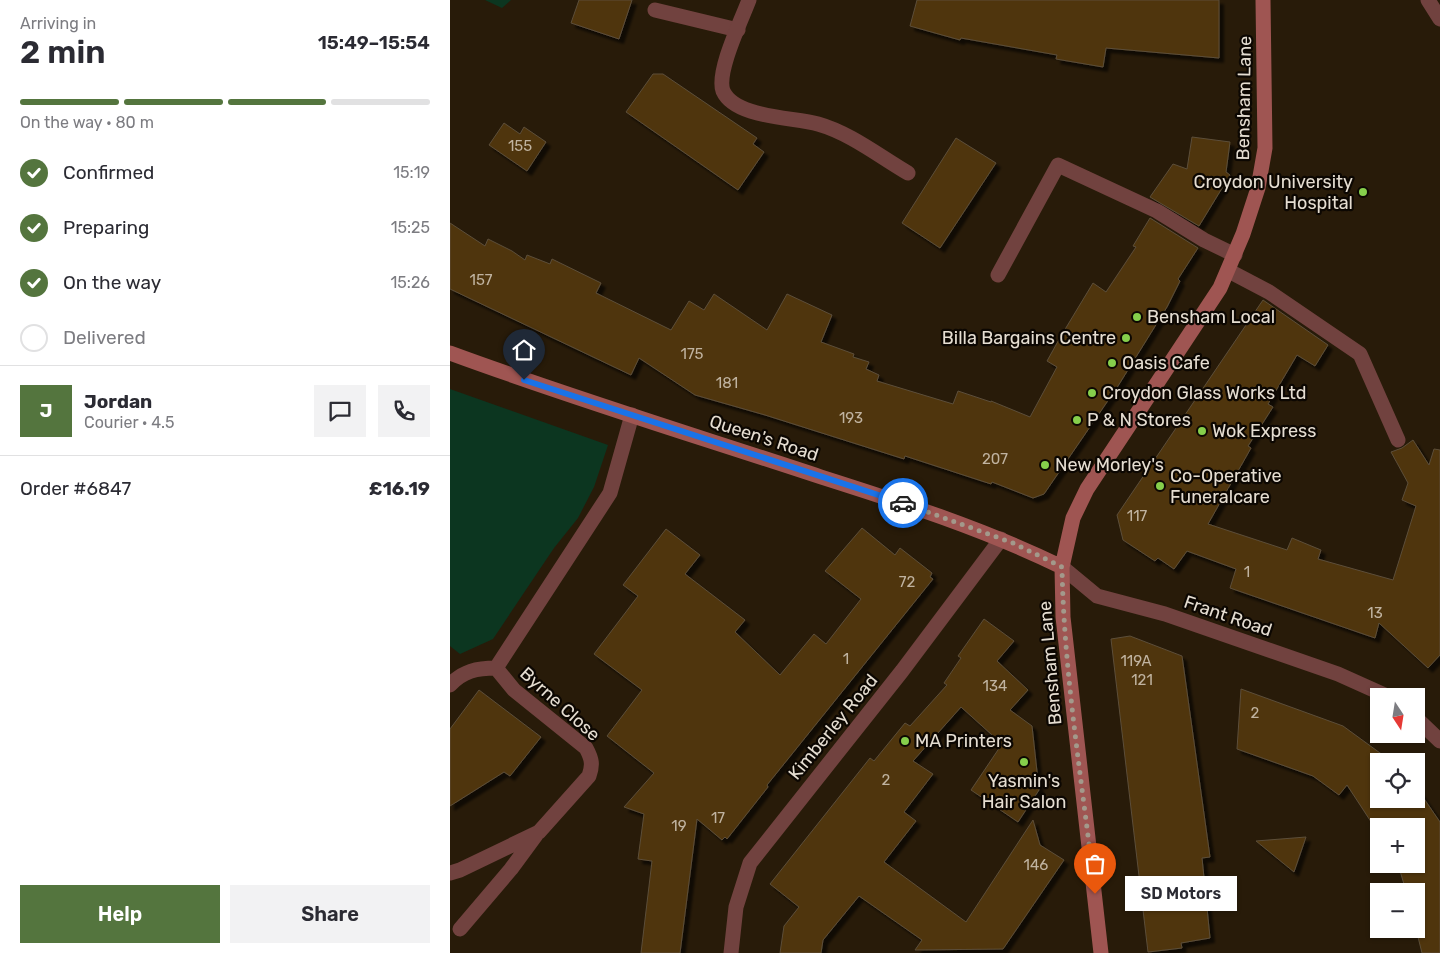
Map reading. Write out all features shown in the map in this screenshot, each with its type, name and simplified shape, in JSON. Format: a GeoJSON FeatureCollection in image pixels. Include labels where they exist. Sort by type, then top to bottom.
{"type":"FeatureCollection","features":[{"type":"Feature","properties":{"kind":"street"},"geometry":{"type":"LineString","coordinates":[[749,0],[722,80],[723,90],[727,96],[747,110],[818,124],[844,135],[908,173]]}},
{"type":"Feature","properties":{"kind":"street","name":"Bensham Lane"},"geometry":{"type":"LineString","coordinates":[[1101,953],[1063,617],[1062,567],[1073,518],[1087,489],[1194,329],[1229,271],[1236,255],[1258,188],[1265,148],[1263,0]]}},
{"type":"Feature","properties":{"kind":"street"},"geometry":{"type":"LineString","coordinates":[[1428,0],[1440,19]]}},
{"type":"Feature","properties":{"kind":"street"},"geometry":{"type":"LineString","coordinates":[[656,10],[738,30]]}},
{"type":"Feature","properties":{"kind":"street"},"geometry":{"type":"LineString","coordinates":[[998,275],[1058,165],[1157,211],[1204,240],[1236,255]]}},
{"type":"Feature","properties":{"kind":"street"},"geometry":{"type":"LineString","coordinates":[[1229,271],[1269,292],[1360,354],[1398,440]]}},
{"type":"Feature","properties":{"kind":"street","name":"Queen's Road"},"geometry":{"type":"LineString","coordinates":[[450,354],[922,510],[1001,539],[1062,567]]}},
{"type":"Feature","properties":{"kind":"street"},"geometry":{"type":"LineString","coordinates":[[450,685],[466,672],[481,668],[496,668],[610,493],[632,415]]}},
{"type":"Feature","properties":{"kind":"street","name":"Kimberley Road"},"geometry":{"type":"LineString","coordinates":[[731,953],[736,907],[750,863],[902,671],[1001,539]]}},
{"type":"Feature","properties":{"kind":"street","name":"Frant Road"},"geometry":{"type":"LineString","coordinates":[[1062,567],[1097,596],[1165,614],[1338,674],[1370,688]]}},
{"type":"Feature","properties":{"kind":"street","name":"Byrne Close"},"geometry":{"type":"LineString","coordinates":[[450,873],[539,832],[589,776],[591,758],[586,748],[514,690],[496,668]]}},
{"type":"Feature","properties":{"kind":"street"},"geometry":{"type":"LineString","coordinates":[[1425,727],[1440,741]]}},
{"type":"Feature","properties":{"kind":"street"},"geometry":{"type":"LineString","coordinates":[[460,929],[511,869],[539,832]]}},
{"type":"Feature","properties":{"kind":"green space"},"geometry":{"type":"Polygon","coordinates":[[[485,0],[511,0],[502,8],[485,0]]]}},
{"type":"Feature","properties":{"kind":"green space"},"geometry":{"type":"Polygon","coordinates":[[[450,389],[608,445],[594,487],[578,518],[554,548],[493,639],[460,654],[450,646],[450,389]]]}},
{"type":"Feature","properties":{"kind":"building"},"geometry":{"type":"Polygon","coordinates":[[[579,0],[632,0],[619,39],[571,23],[579,0]]]}},
{"type":"Feature","properties":{"kind":"building"},"geometry":{"type":"Polygon","coordinates":[[[917,0],[1219,0],[1219,58],[1106,48],[1103,67],[1056,59],[1057,55],[961,38],[960,40],[910,26],[917,0]]]}},
{"type":"Feature","properties":{"kind":"building"},"geometry":{"type":"Polygon","coordinates":[[[653,74],[663,74],[757,138],[753,144],[764,152],[738,190],[626,112],[653,74]]]}},
{"type":"Feature","properties":{"kind":"building"},"geometry":{"type":"Polygon","coordinates":[[[504,123],[520,134],[524,127],[546,142],[527,171],[489,145],[504,123]]]}},
{"type":"Feature","properties":{"kind":"building"},"geometry":{"type":"Polygon","coordinates":[[[1192,137],[1230,142],[1226,172],[1230,175],[1199,226],[1150,197],[1173,164],[1187,169],[1192,137]]]}},
{"type":"Feature","properties":{"kind":"building"},"geometry":{"type":"Polygon","coordinates":[[[956,138],[996,163],[940,248],[902,223],[956,138]]]}},
{"type":"Feature","properties":{"kind":"building"},"geometry":{"type":"Polygon","coordinates":[[[1150,218],[1198,248],[1178,279],[1180,281],[1167,307],[1118,386],[1044,494],[1033,498],[992,482],[991,484],[905,456],[904,459],[695,395],[639,358],[631,375],[450,289],[450,223],[485,246],[488,239],[525,260],[527,255],[550,264],[552,259],[601,283],[596,293],[671,330],[689,301],[704,310],[714,294],[767,330],[787,294],[832,315],[821,342],[854,354],[853,357],[869,362],[866,369],[879,375],[877,381],[953,404],[958,391],[991,401],[1030,417],[1057,367],[1047,361],[1061,336],[1093,283],[1106,292],[1136,247],[1133,246],[1150,218]]]}},
{"type":"Feature","properties":{"kind":"building"},"geometry":{"type":"Polygon","coordinates":[[[1263,300],[1328,345],[1315,366],[1297,355],[1268,404],[1273,407],[1248,446],[1251,448],[1208,524],[1287,550],[1292,538],[1321,550],[1318,559],[1393,580],[1416,506],[1402,500],[1408,483],[1391,452],[1402,448],[1413,440],[1429,465],[1434,449],[1440,450],[1440,655],[1428,668],[1379,623],[1375,638],[1230,588],[1236,569],[1187,551],[1174,569],[1158,558],[1155,561],[1123,540],[1117,515],[1263,300]]]}},
{"type":"Feature","properties":{"kind":"building"},"geometry":{"type":"Polygon","coordinates":[[[862,528],[895,555],[900,548],[932,573],[930,577],[933,579],[767,785],[768,787],[727,839],[725,837],[722,840],[697,819],[680,953],[641,953],[652,861],[638,859],[644,814],[624,807],[654,773],[607,736],[642,690],[594,654],[638,596],[623,585],[666,529],[700,555],[685,574],[745,620],[735,632],[780,675],[814,634],[826,644],[861,599],[825,571],[862,528]]]}},
{"type":"Feature","properties":{"kind":"building"},"geometry":{"type":"Polygon","coordinates":[[[984,619],[1014,641],[997,661],[1028,690],[1010,710],[1032,726],[1039,790],[1018,822],[971,790],[1002,744],[961,707],[913,761],[933,774],[904,812],[916,821],[884,862],[966,922],[1033,820],[1040,845],[1064,860],[1003,949],[915,950],[922,940],[859,896],[823,940],[821,953],[780,953],[784,926],[799,907],[770,884],[870,758],[874,761],[905,723],[910,726],[947,685],[944,683],[961,658],[958,656],[984,619]]]}},
{"type":"Feature","properties":{"kind":"building"},"geometry":{"type":"Polygon","coordinates":[[[1130,636],[1182,656],[1210,857],[1202,858],[1210,938],[1181,943],[1182,948],[1148,952],[1111,639],[1130,636]]]}},
{"type":"Feature","properties":{"kind":"building"},"geometry":{"type":"Polygon","coordinates":[[[1241,689],[1343,726],[1380,753],[1370,753],[1370,808],[1425,808],[1425,800],[1440,822],[1440,953],[1422,953],[1418,938],[1425,938],[1425,883],[1404,883],[1401,873],[1425,873],[1425,818],[1370,818],[1370,820],[1347,785],[1339,795],[1313,776],[1237,749],[1241,689]]]}},
{"type":"Feature","properties":{"kind":"building"},"geometry":{"type":"Polygon","coordinates":[[[479,690],[541,737],[510,776],[504,772],[450,806],[450,729],[479,690]]]}},
{"type":"Feature","properties":{"kind":"building"},"geometry":{"type":"Polygon","coordinates":[[[1306,837],[1294,872],[1256,841],[1306,837]]]}},
{"type":"Feature","properties":{"kind":"way so far"},"geometry":{"type":"LineString","coordinates":[[903,503],[1013,543],[1062,567],[1063,617],[1068,674],[1095,894]]}},
{"type":"Feature","properties":{"kind":"place","name":"Croydon University Hospital"},"geometry":{"type":"Point","coordinates":[1363,192]}},
{"type":"Feature","properties":{"kind":"place","name":"Bensham Local"},"geometry":{"type":"Point","coordinates":[1137,317]}},
{"type":"Feature","properties":{"kind":"place","name":"Billa Bargains Centre"},"geometry":{"type":"Point","coordinates":[1126,338]}},
{"type":"Feature","properties":{"kind":"place","name":"Oasis Cafe"},"geometry":{"type":"Point","coordinates":[1112,363]}},
{"type":"Feature","properties":{"kind":"place","name":"Croydon Glass Works Ltd"},"geometry":{"type":"Point","coordinates":[1092,393]}},
{"type":"Feature","properties":{"kind":"place","name":"P & N Stores"},"geometry":{"type":"Point","coordinates":[1077,420]}},
{"type":"Feature","properties":{"kind":"place","name":"Wok Express"},"geometry":{"type":"Point","coordinates":[1202,431]}},
{"type":"Feature","properties":{"kind":"place","name":"New Morley's"},"geometry":{"type":"Point","coordinates":[1045,465]}},
{"type":"Feature","properties":{"kind":"place","name":"Co-Operative Funeralcare"},"geometry":{"type":"Point","coordinates":[1160,486]}},
{"type":"Feature","properties":{"kind":"place","name":"MA Printers"},"geometry":{"type":"Point","coordinates":[905,741]}},
{"type":"Feature","properties":{"kind":"place","name":"Yasmin's Hair Salon"},"geometry":{"type":"Point","coordinates":[1024,762]}},
{"type":"Feature","properties":{"kind":"place","name":"SD Motors"},"geometry":{"type":"Point","coordinates":[1095,894]}},
{"type":"Feature","properties":{"kind":"route"},"geometry":{"type":"LineString","coordinates":[[524,380],[903,503]]}}]}
